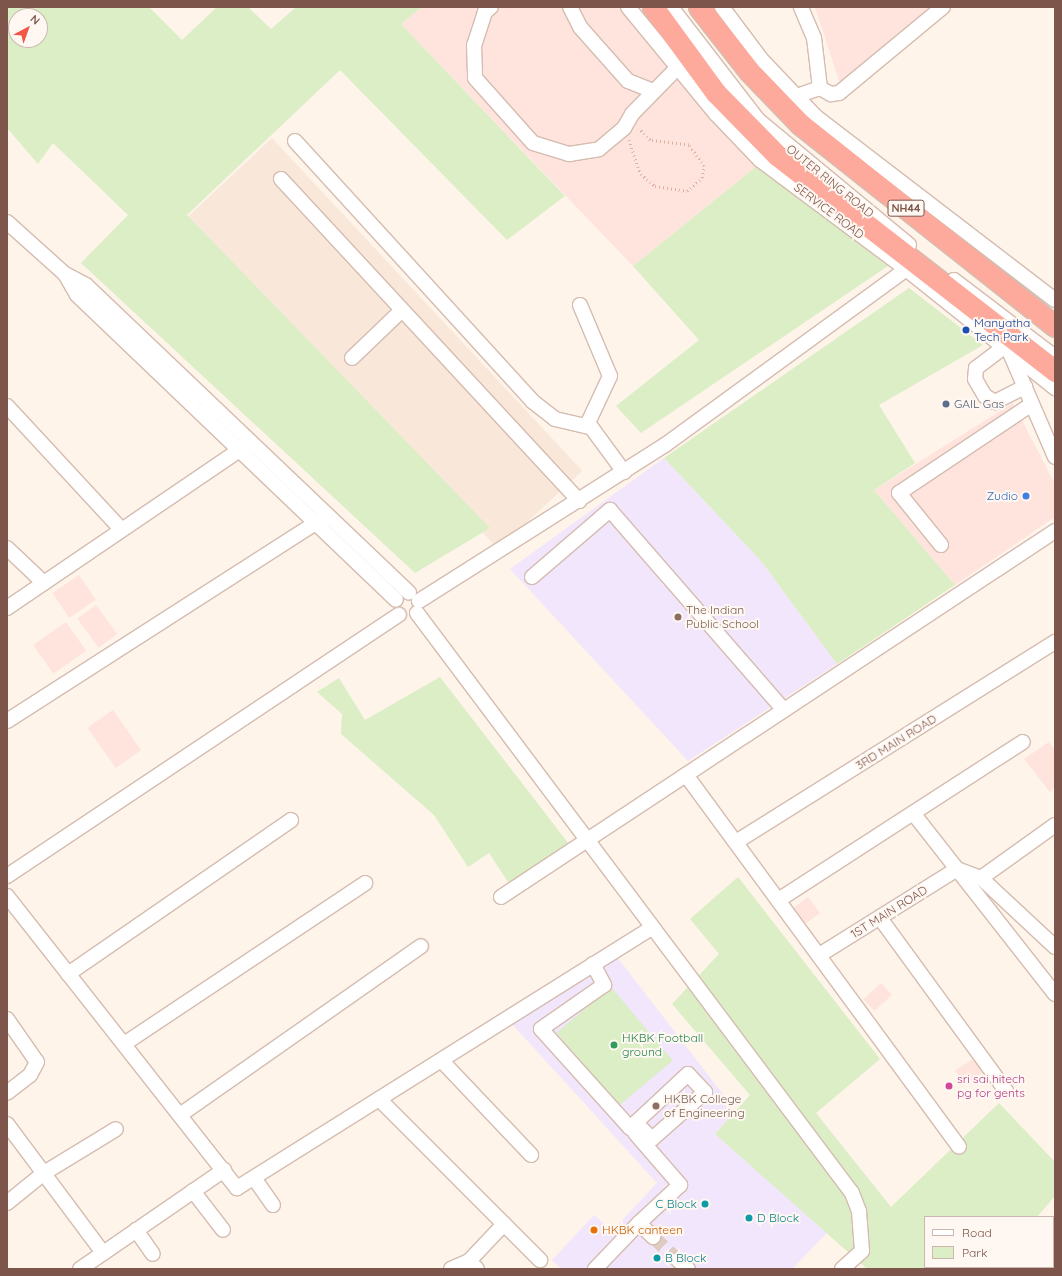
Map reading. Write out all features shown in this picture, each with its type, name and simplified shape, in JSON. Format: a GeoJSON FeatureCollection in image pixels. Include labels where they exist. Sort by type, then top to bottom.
{"type":"FeatureCollection","features":[{"type":"Feature","properties":{"kind":"highway"},"geometry":{"type":"LineString","coordinates":[[653,7],[716,93],[778,156],[1055,371]]}},
{"type":"Feature","properties":{"kind":"highway","name":"NH44"},"geometry":{"type":"LineString","coordinates":[[699,7],[762,84],[787,100],[1055,326]]}},
{"type":"Feature","properties":{"kind":"street"},"geometry":{"type":"LineString","coordinates":[[491,7],[485,12],[474,45],[476,78],[533,143],[569,154],[599,149],[624,128],[632,114],[678,67]]}},
{"type":"Feature","properties":{"kind":"street"},"geometry":{"type":"LineString","coordinates":[[570,7],[580,27],[628,81],[653,91]]}},
{"type":"Feature","properties":{"kind":"street","name":"SERVICE ROAD"},"geometry":{"type":"LineString","coordinates":[[628,7],[678,67],[760,160],[906,269],[1055,388]]}},
{"type":"Feature","properties":{"kind":"street","name":"OUTER RING ROAD"},"geometry":{"type":"LineString","coordinates":[[671,7],[758,120],[816,171],[1055,358]]}},
{"type":"Feature","properties":{"kind":"street"},"geometry":{"type":"LineString","coordinates":[[722,7],[761,59],[787,100],[816,116],[1055,300]]}},
{"type":"Feature","properties":{"kind":"street"},"geometry":{"type":"LineString","coordinates":[[801,7],[814,38],[820,88]]}},
{"type":"Feature","properties":{"kind":"street"},"geometry":{"type":"LineString","coordinates":[[787,100],[820,88],[839,93],[943,7]]}},
{"type":"Feature","properties":{"kind":"street"},"geometry":{"type":"LineString","coordinates":[[295,141],[532,401],[555,419],[587,425],[596,431],[624,472]]}},
{"type":"Feature","properties":{"kind":"street"},"geometry":{"type":"LineString","coordinates":[[281,179],[579,501]]}},
{"type":"Feature","properties":{"kind":"street"},"geometry":{"type":"LineString","coordinates":[[7,222],[65,274],[77,295],[246,445],[322,519],[415,602],[652,928],[852,1193],[859,1211],[862,1251],[842,1269]]}},
{"type":"Feature","properties":{"kind":"street"},"geometry":{"type":"LineString","coordinates":[[322,519],[396,600],[399,614],[406,618],[415,602],[624,472],[906,269]]}},
{"type":"Feature","properties":{"kind":"street"},"geometry":{"type":"LineString","coordinates":[[580,305],[610,376],[587,425]]}},
{"type":"Feature","properties":{"kind":"street"},"geometry":{"type":"LineString","coordinates":[[352,358],[402,310]]}},
{"type":"Feature","properties":{"kind":"street"},"geometry":{"type":"LineString","coordinates":[[1025,387],[995,402],[985,396],[975,379],[976,368],[1006,349],[1025,387],[1055,458]]}},
{"type":"Feature","properties":{"kind":"street"},"geometry":{"type":"LineString","coordinates":[[1031,352],[1055,358]]}},
{"type":"Feature","properties":{"kind":"street"},"geometry":{"type":"LineString","coordinates":[[941,545],[899,493],[1032,404]]}},
{"type":"Feature","properties":{"kind":"street"},"geometry":{"type":"LineString","coordinates":[[7,406],[121,529]]}},
{"type":"Feature","properties":{"kind":"street"},"geometry":{"type":"LineString","coordinates":[[7,608],[246,445]]}},
{"type":"Feature","properties":{"kind":"street"},"geometry":{"type":"LineString","coordinates":[[532,577],[610,510],[784,710]]}},
{"type":"Feature","properties":{"kind":"street"},"geometry":{"type":"LineString","coordinates":[[7,721],[322,519]]}},
{"type":"Feature","properties":{"kind":"street"},"geometry":{"type":"LineString","coordinates":[[501,897],[1055,531]]}},
{"type":"Feature","properties":{"kind":"street"},"geometry":{"type":"LineString","coordinates":[[7,548],[44,583]]}},
{"type":"Feature","properties":{"kind":"street"},"geometry":{"type":"LineString","coordinates":[[396,600],[415,602]]}},
{"type":"Feature","properties":{"kind":"street"},"geometry":{"type":"LineString","coordinates":[[7,876],[399,614]]}},
{"type":"Feature","properties":{"kind":"street","name":"3RD MAIN ROAD"},"geometry":{"type":"LineString","coordinates":[[736,842],[1055,642]]}},
{"type":"Feature","properties":{"kind":"street"},"geometry":{"type":"LineString","coordinates":[[780,899],[1023,742]]}},
{"type":"Feature","properties":{"kind":"street"},"geometry":{"type":"LineString","coordinates":[[686,775],[821,954],[959,1146]]}},
{"type":"Feature","properties":{"kind":"street"},"geometry":{"type":"LineString","coordinates":[[914,813],[1055,994]]}},
{"type":"Feature","properties":{"kind":"street"},"geometry":{"type":"LineString","coordinates":[[68,974],[291,820]]}},
{"type":"Feature","properties":{"kind":"street"},"geometry":{"type":"LineString","coordinates":[[981,878],[1055,825]]}},
{"type":"Feature","properties":{"kind":"street"},"geometry":{"type":"LineString","coordinates":[[957,869],[981,878],[1055,947]]}},
{"type":"Feature","properties":{"kind":"street","name":"1ST MAIN ROAD"},"geometry":{"type":"LineString","coordinates":[[821,954],[957,869]]}},
{"type":"Feature","properties":{"kind":"street"},"geometry":{"type":"LineString","coordinates":[[124,1044],[365,883]]}},
{"type":"Feature","properties":{"kind":"street"},"geometry":{"type":"LineString","coordinates":[[7,896],[238,1188],[652,928]]}},
{"type":"Feature","properties":{"kind":"street"},"geometry":{"type":"LineString","coordinates":[[880,918],[1006,1091]]}},
{"type":"Feature","properties":{"kind":"street"},"geometry":{"type":"LineString","coordinates":[[180,1115],[421,946]]}},
{"type":"Feature","properties":{"kind":"street"},"geometry":{"type":"LineString","coordinates":[[593,964],[604,984],[541,1029],[633,1125],[680,1185],[639,1223],[595,1269]]}},
{"type":"Feature","properties":{"kind":"street"},"geometry":{"type":"LineString","coordinates":[[7,1019],[37,1062],[30,1075],[7,1093]]}},
{"type":"Feature","properties":{"kind":"street"},"geometry":{"type":"LineString","coordinates":[[441,1060],[531,1155]]}},
{"type":"Feature","properties":{"kind":"street"},"geometry":{"type":"LineString","coordinates":[[688,1074],[705,1092],[652,1139],[633,1125],[688,1074]]}},
{"type":"Feature","properties":{"kind":"street"},"geometry":{"type":"LineString","coordinates":[[379,1099],[540,1260]]}},
{"type":"Feature","properties":{"kind":"street"},"geometry":{"type":"LineString","coordinates":[[7,1124],[103,1253]]}},
{"type":"Feature","properties":{"kind":"street"},"geometry":{"type":"LineString","coordinates":[[7,1203],[44,1173],[116,1129]]}},
{"type":"Feature","properties":{"kind":"street"},"geometry":{"type":"LineString","coordinates":[[80,1269],[224,1170]]}},
{"type":"Feature","properties":{"kind":"street"},"geometry":{"type":"LineString","coordinates":[[254,1178],[273,1205]]}},
{"type":"Feature","properties":{"kind":"street"},"geometry":{"type":"LineString","coordinates":[[193,1191],[223,1230]]}},
{"type":"Feature","properties":{"kind":"street"},"geometry":{"type":"LineString","coordinates":[[639,1223],[654,1237]]}},
{"type":"Feature","properties":{"kind":"street"},"geometry":{"type":"LineString","coordinates":[[451,1269],[473,1265],[504,1224]]}},
{"type":"Feature","properties":{"kind":"street"},"geometry":{"type":"LineString","coordinates":[[136,1230],[153,1254]]}},
{"type":"Feature","properties":{"kind":"path"},"geometry":{"type":"LineString","coordinates":[[632,114],[640,131],[659,143],[689,145],[704,166],[702,178],[687,191],[655,186],[641,174],[631,152],[632,137]]}},
{"type":"Feature","properties":{"kind":"path"},"geometry":{"type":"LineString","coordinates":[[635,133],[640,131]]}},
{"type":"Feature","properties":{"kind":"shaded area"},"geometry":{"type":"Polygon","coordinates":[[[422,7],[620,7],[757,166],[633,266],[401,24],[422,7]]]}},
{"type":"Feature","properties":{"kind":"shaded area"},"geometry":{"type":"Polygon","coordinates":[[[815,7],[951,7],[845,99],[815,7]]]}},
{"type":"Feature","properties":{"kind":"shaded area"},"geometry":{"type":"Polygon","coordinates":[[[272,138],[582,471],[498,549],[188,216],[272,138]]]}},
{"type":"Feature","properties":{"kind":"shaded area"},"geometry":{"type":"Polygon","coordinates":[[[1013,403],[1055,484],[1055,517],[955,585],[874,490],[1013,403]]]}},
{"type":"Feature","properties":{"kind":"shaded area","name":"The Indian Public School"},"geometry":{"type":"Polygon","coordinates":[[[664,458],[761,561],[837,664],[688,761],[510,569],[664,458]]]}},
{"type":"Feature","properties":{"kind":"shaded area"},"geometry":{"type":"Polygon","coordinates":[[[79,575],[96,600],[69,618],[52,593],[79,575]]]}},
{"type":"Feature","properties":{"kind":"shaded area"},"geometry":{"type":"Polygon","coordinates":[[[96,605],[117,634],[99,648],[77,619],[96,605]]]}},
{"type":"Feature","properties":{"kind":"shaded area"},"geometry":{"type":"Polygon","coordinates":[[[66,622],[86,651],[53,674],[33,645],[66,622]]]}},
{"type":"Feature","properties":{"kind":"shaded area"},"geometry":{"type":"Polygon","coordinates":[[[113,710],[141,750],[116,768],[88,728],[113,710]]]}},
{"type":"Feature","properties":{"kind":"shaded area"},"geometry":{"type":"Polygon","coordinates":[[[1049,742],[1055,750],[1055,787],[1050,792],[1024,759],[1049,742]]]}},
{"type":"Feature","properties":{"kind":"shaded area"},"geometry":{"type":"Polygon","coordinates":[[[808,897],[820,913],[806,924],[794,908],[808,897]]]}},
{"type":"Feature","properties":{"kind":"shaded area","name":"HKBK College of Engineering"},"geometry":{"type":"Polygon","coordinates":[[[617,957],[722,1093],[729,1118],[715,1134],[828,1232],[792,1269],[561,1269],[552,1260],[594,1215],[612,1231],[657,1183],[512,1024],[617,957]]]}},
{"type":"Feature","properties":{"kind":"shaded area"},"geometry":{"type":"Polygon","coordinates":[[[881,983],[892,995],[874,1011],[863,999],[881,983]]]}},
{"type":"Feature","properties":{"kind":"shaded area"},"geometry":{"type":"Polygon","coordinates":[[[976,1057],[985,1071],[964,1085],[955,1071],[976,1057]]]}},
{"type":"Feature","properties":{"kind":"green space"},"geometry":{"type":"Polygon","coordinates":[[[7,7],[149,7],[182,40],[217,7],[248,7],[271,29],[296,7],[422,7],[401,24],[565,196],[507,240],[340,70],[187,215],[490,528],[415,573],[81,263],[128,215],[53,143],[38,164],[7,128],[7,7]]]}},
{"type":"Feature","properties":{"kind":"green space"},"geometry":{"type":"Polygon","coordinates":[[[757,166],[888,266],[641,433],[616,406],[699,340],[633,266],[757,166]]]}},
{"type":"Feature","properties":{"kind":"green space"},"geometry":{"type":"Polygon","coordinates":[[[909,288],[983,345],[879,405],[915,463],[874,490],[955,585],[837,664],[761,561],[664,458],[909,288]]]}},
{"type":"Feature","properties":{"kind":"green space"},"geometry":{"type":"Polygon","coordinates":[[[440,677],[572,848],[512,888],[489,853],[468,867],[434,815],[341,734],[342,714],[317,692],[339,678],[365,720],[440,677]]]}},
{"type":"Feature","properties":{"kind":"green space"},"geometry":{"type":"Polygon","coordinates":[[[738,877],[880,1059],[816,1113],[891,1207],[999,1103],[1055,1162],[1055,1196],[1038,1216],[924,1216],[924,1268],[994,1269],[867,1269],[715,1134],[750,1095],[672,1004],[719,954],[690,919],[738,877]]]}},
{"type":"Feature","properties":{"kind":"green space","name":"HKBK Football ground"},"geometry":{"type":"Polygon","coordinates":[[[611,987],[673,1061],[618,1106],[557,1033],[611,987]]]}},
{"type":"Feature","properties":{"kind":"tunnel"},"geometry":{"type":"LineString","coordinates":[[653,1237],[678,1260]]}},
{"type":"Feature","properties":{"kind":"place","name":"Manyatha Tech Park"},"geometry":{"type":"Point","coordinates":[966,330]}},
{"type":"Feature","properties":{"kind":"place","name":"GAIL Gas"},"geometry":{"type":"Point","coordinates":[946,404]}},
{"type":"Feature","properties":{"kind":"place","name":"Zudio"},"geometry":{"type":"Point","coordinates":[1026,496]}},
{"type":"Feature","properties":{"kind":"place","name":"The Indian Public School"},"geometry":{"type":"Point","coordinates":[678,617]}},
{"type":"Feature","properties":{"kind":"place","name":"HKBK Football ground"},"geometry":{"type":"Point","coordinates":[614,1045]}},
{"type":"Feature","properties":{"kind":"place","name":"sri sai hitech pg for gents"},"geometry":{"type":"Point","coordinates":[949,1086]}},
{"type":"Feature","properties":{"kind":"place","name":"HKBK College of Engineering"},"geometry":{"type":"Point","coordinates":[656,1106]}},
{"type":"Feature","properties":{"kind":"place","name":"C Block"},"geometry":{"type":"Point","coordinates":[705,1204]}},
{"type":"Feature","properties":{"kind":"place","name":"D Block"},"geometry":{"type":"Point","coordinates":[749,1218]}},
{"type":"Feature","properties":{"kind":"place","name":"HKBK canteen"},"geometry":{"type":"Point","coordinates":[594,1230]}},
{"type":"Feature","properties":{"kind":"place","name":"B Block"},"geometry":{"type":"Point","coordinates":[657,1258]}}]}
